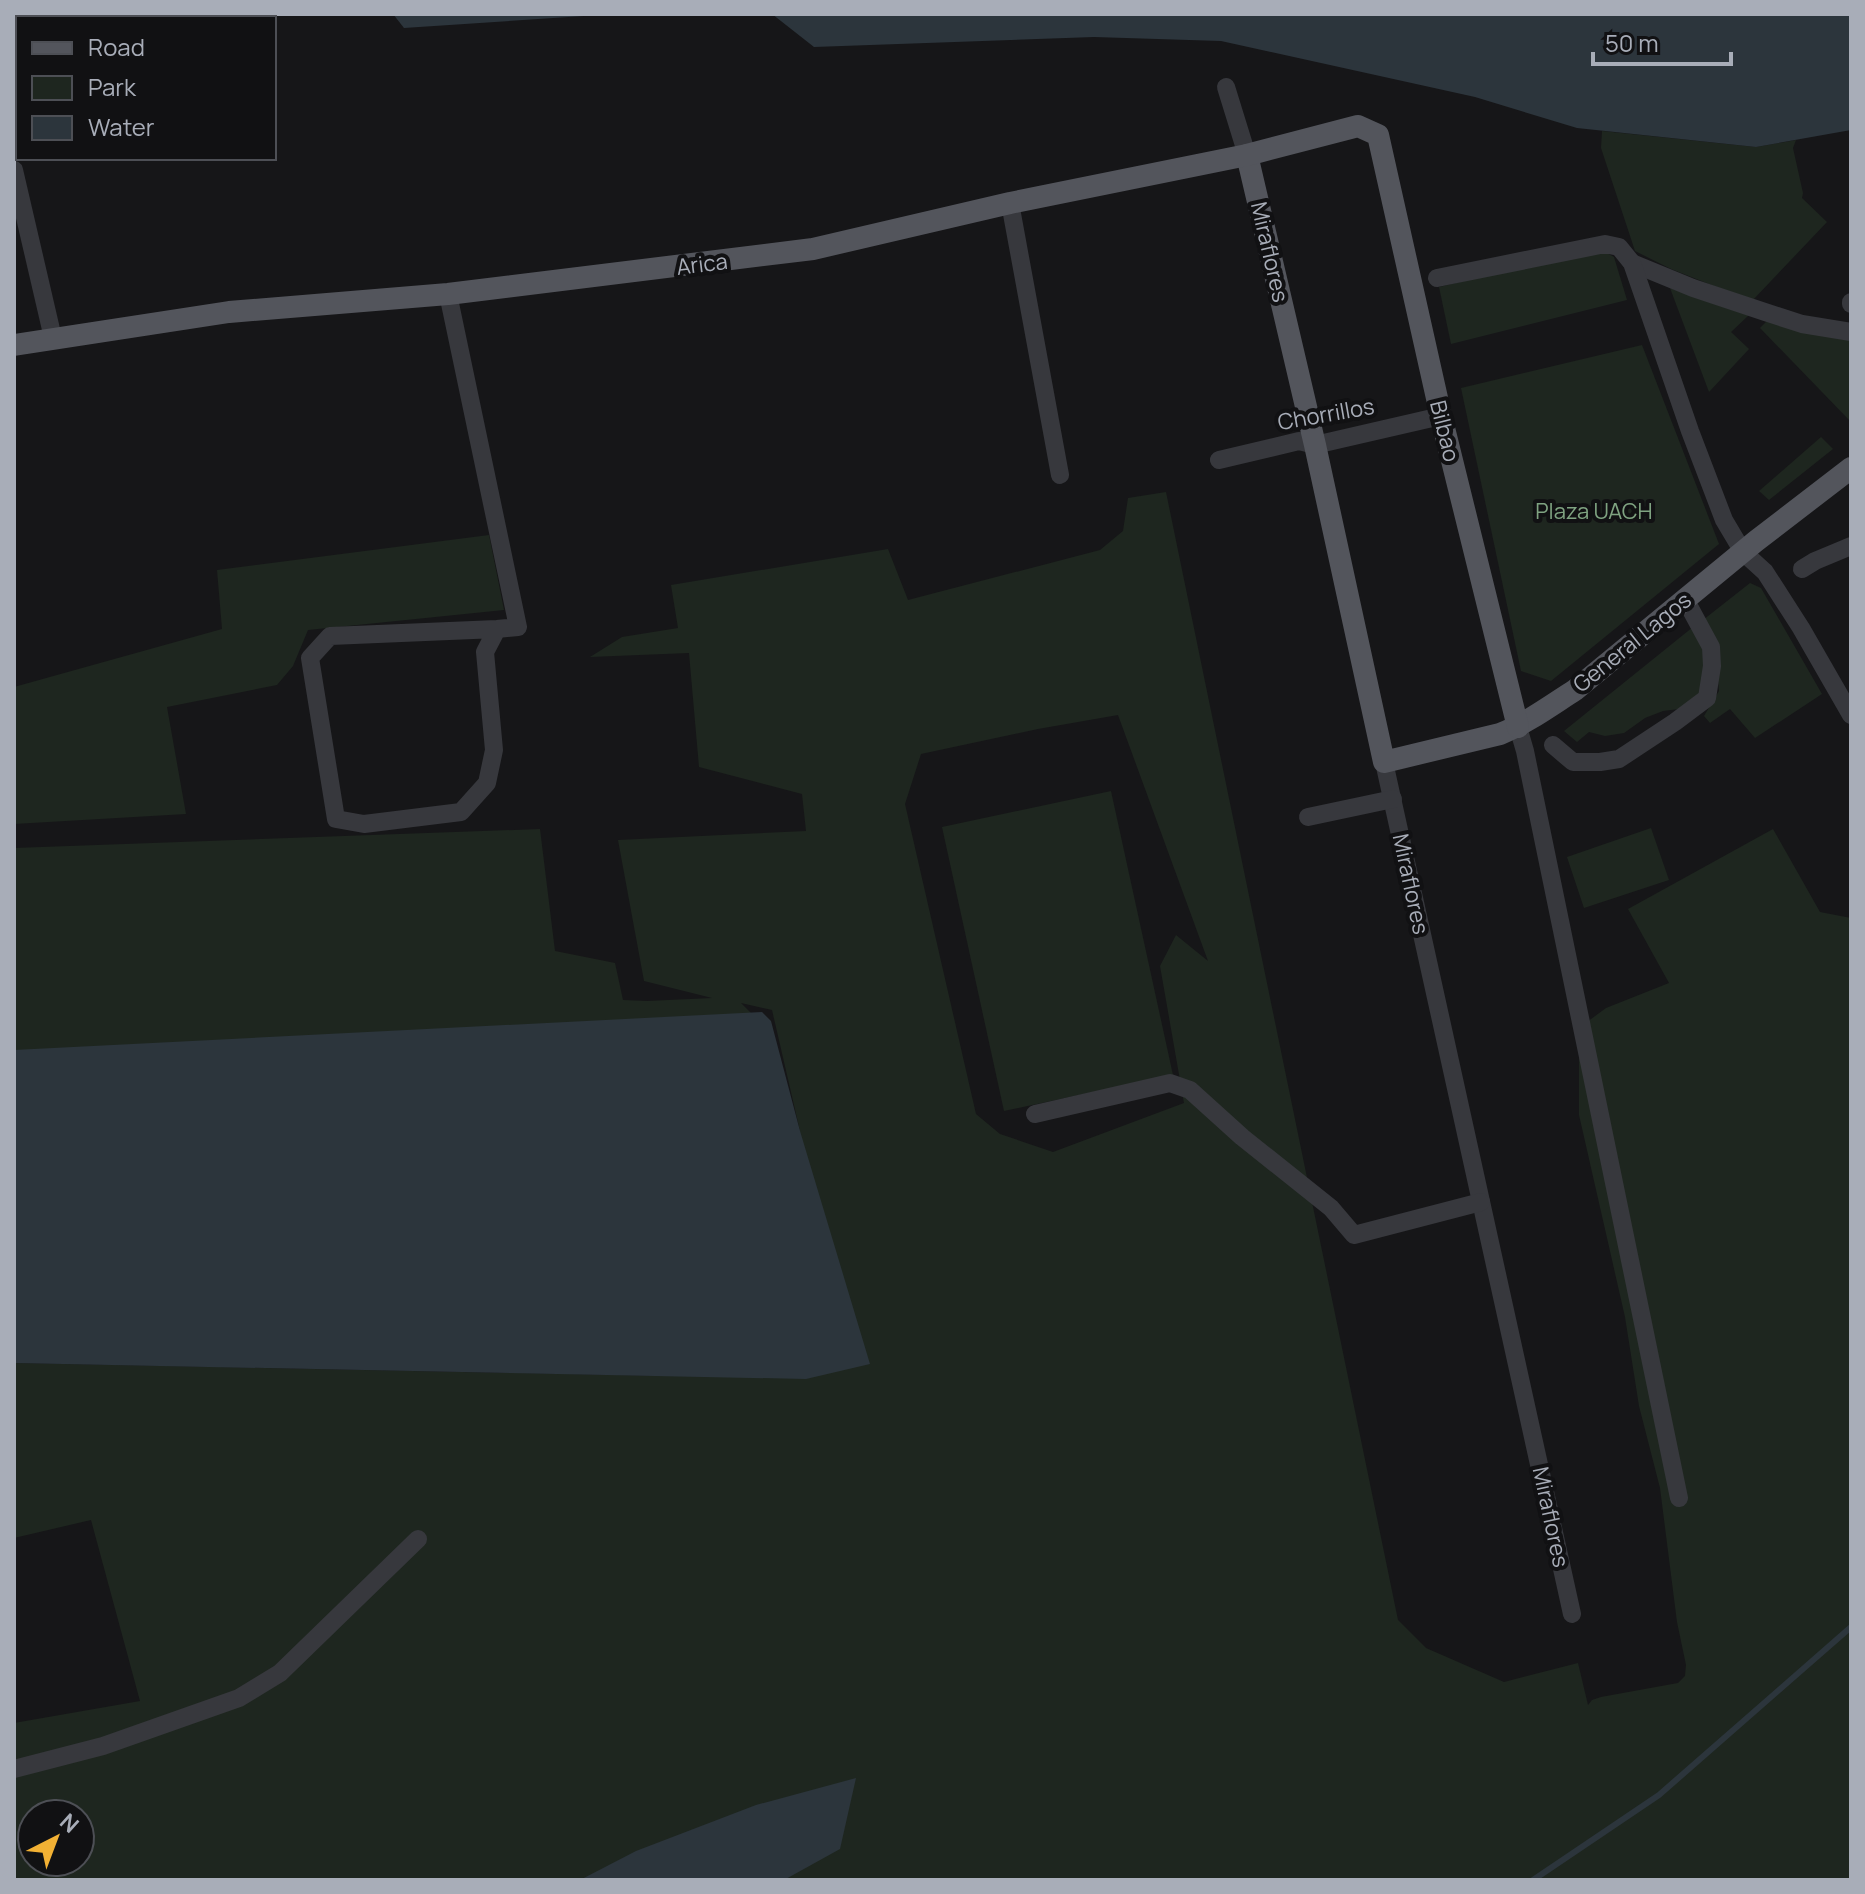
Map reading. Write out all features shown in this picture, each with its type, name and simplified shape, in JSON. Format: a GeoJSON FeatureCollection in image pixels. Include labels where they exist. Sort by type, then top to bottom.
{"type":"FeatureCollection","features":[{"type":"Feature","properties":{"kind":"main road","name":"Arica"},"geometry":{"type":"LineString","coordinates":[[14,345],[229,312],[448,294],[813,249],[1010,203],[1247,155],[1358,126],[1378,135]]}},
{"type":"Feature","properties":{"kind":"main road","name":"Bilbao"},"geometry":{"type":"LineString","coordinates":[[1378,135],[1441,416],[1518,727]]}},
{"type":"Feature","properties":{"kind":"main road","name":"Miraflores"},"geometry":{"type":"LineString","coordinates":[[1247,155],[1315,445],[1384,762]]}},
{"type":"Feature","properties":{"kind":"main road","name":"General Lagos"},"geometry":{"type":"LineString","coordinates":[[1384,762],[1518,727],[1575,690],[1743,552],[1851,470]]}},
{"type":"Feature","properties":{"kind":"street"},"geometry":{"type":"LineString","coordinates":[[1226,87],[1247,155]]}},
{"type":"Feature","properties":{"kind":"street"},"geometry":{"type":"LineString","coordinates":[[14,170],[53,338]]}},
{"type":"Feature","properties":{"kind":"street"},"geometry":{"type":"LineString","coordinates":[[1010,203],[1060,475]]}},
{"type":"Feature","properties":{"kind":"street"},"geometry":{"type":"LineString","coordinates":[[1437,278],[1605,244],[1619,247],[1632,263],[1724,520],[1743,552],[1765,572],[1851,715]]}},
{"type":"Feature","properties":{"kind":"street"},"geometry":{"type":"LineString","coordinates":[[1632,263],[1693,288],[1802,324],[1851,332]]}},
{"type":"Feature","properties":{"kind":"street"},"geometry":{"type":"LineString","coordinates":[[448,294],[518,627],[330,636],[310,658],[336,819],[364,824],[461,812],[487,783],[494,750],[485,652],[497,629]]}},
{"type":"Feature","properties":{"kind":"street","name":"Chorrillos"},"geometry":{"type":"LineString","coordinates":[[1219,460],[1299,441],[1315,445],[1441,416]]}},
{"type":"Feature","properties":{"kind":"street"},"geometry":{"type":"LineString","coordinates":[[1802,569],[1851,546]]}},
{"type":"Feature","properties":{"kind":"street"},"geometry":{"type":"LineString","coordinates":[[1553,745],[1573,762],[1619,759],[1707,698],[1712,666],[1711,647],[1685,599]]}},
{"type":"Feature","properties":{"kind":"street"},"geometry":{"type":"LineString","coordinates":[[1518,727],[1679,1498]]}},
{"type":"Feature","properties":{"kind":"street","name":"Miraflores"},"geometry":{"type":"LineString","coordinates":[[1384,762],[1572,1614]]}},
{"type":"Feature","properties":{"kind":"street"},"geometry":{"type":"LineString","coordinates":[[1308,817],[1393,799]]}},
{"type":"Feature","properties":{"kind":"street"},"geometry":{"type":"LineString","coordinates":[[1035,1114],[1170,1083],[1190,1090],[1242,1137],[1331,1208],[1354,1235],[1481,1202]]}},
{"type":"Feature","properties":{"kind":"street"},"geometry":{"type":"LineString","coordinates":[[14,1769],[103,1746],[239,1698],[280,1673],[418,1539]]}},
{"type":"Feature","properties":{"kind":"green space"},"geometry":{"type":"Polygon","coordinates":[[[1602,131],[1756,147],[1796,140],[1793,148],[1802,198],[1827,222],[1752,301],[1671,269],[1635,251],[1601,148],[1602,131]]]}},
{"type":"Feature","properties":{"kind":"green space"},"geometry":{"type":"Polygon","coordinates":[[[1600,249],[1614,257],[1627,300],[1451,344],[1439,287],[1600,249]]]}},
{"type":"Feature","properties":{"kind":"green space"},"geometry":{"type":"Polygon","coordinates":[[[1670,288],[1749,315],[1731,332],[1749,349],[1709,392],[1670,288]]]}},
{"type":"Feature","properties":{"kind":"green space"},"geometry":{"type":"Polygon","coordinates":[[[1768,320],[1851,340],[1851,422],[1760,328],[1768,320]]]}},
{"type":"Feature","properties":{"kind":"green space","name":"Plaza UACH"},"geometry":{"type":"Polygon","coordinates":[[[1642,345],[1719,544],[1551,681],[1521,671],[1461,388],[1642,345]]]}},
{"type":"Feature","properties":{"kind":"green space"},"geometry":{"type":"Polygon","coordinates":[[[1821,437],[1833,449],[1769,500],[1759,491],[1821,437]]]}},
{"type":"Feature","properties":{"kind":"green space"},"geometry":{"type":"Polygon","coordinates":[[[1166,492],[1398,1620],[1426,1648],[1504,1682],[1578,1663],[1588,1705],[1601,1697],[1678,1683],[1685,1676],[1686,1665],[1677,1622],[1660,1488],[1639,1406],[1625,1317],[1579,1115],[1579,1050],[1587,1022],[1606,1008],[1669,983],[1628,909],[1773,829],[1820,912],[1851,918],[1851,1880],[14,1880],[14,1723],[140,1701],[91,1520],[14,1538],[14,1363],[665,1376],[14,1347],[14,848],[540,829],[555,951],[615,963],[623,1000],[712,998],[644,981],[618,840],[806,831],[802,794],[699,767],[689,653],[590,657],[622,637],[678,628],[671,585],[888,549],[908,600],[1100,550],[1123,531],[1128,498],[1166,492]],[[1118,715],[921,754],[905,804],[976,1114],[1000,1134],[1053,1152],[1184,1103],[1160,966],[1176,935],[1208,961],[1118,715]],[[741,1003],[758,1020],[800,1131],[772,1010],[741,1003]]]}},
{"type":"Feature","properties":{"kind":"green space"},"geometry":{"type":"Polygon","coordinates":[[[489,535],[504,610],[308,630],[293,666],[277,685],[167,707],[186,814],[14,824],[14,687],[222,629],[217,570],[489,535]]]}},
{"type":"Feature","properties":{"kind":"green space"},"geometry":{"type":"Polygon","coordinates":[[[1750,583],[1761,588],[1822,694],[1755,738],[1730,709],[1710,723],[1704,716],[1719,691],[1714,638],[1703,620],[1750,583]]]}},
{"type":"Feature","properties":{"kind":"green space"},"geometry":{"type":"Polygon","coordinates":[[[1693,627],[1705,661],[1699,696],[1679,709],[1645,718],[1624,733],[1605,736],[1589,732],[1577,742],[1564,731],[1693,627]]]}},
{"type":"Feature","properties":{"kind":"green space"},"geometry":{"type":"Polygon","coordinates":[[[1111,791],[1173,1075],[1004,1111],[942,827],[1111,791]]]}},
{"type":"Feature","properties":{"kind":"green space"},"geometry":{"type":"Polygon","coordinates":[[[1651,828],[1669,880],[1584,908],[1567,857],[1651,828]]]}},
{"type":"Feature","properties":{"kind":"water"},"geometry":{"type":"Polygon","coordinates":[[[393,14],[614,14],[404,28],[393,14]]]}},
{"type":"Feature","properties":{"kind":"water"},"geometry":{"type":"Polygon","coordinates":[[[772,14],[1851,14],[1851,130],[1756,147],[1577,128],[1475,97],[1221,41],[1094,37],[814,47],[772,14]]]}},
{"type":"Feature","properties":{"kind":"water"},"geometry":{"type":"Polygon","coordinates":[[[762,1012],[771,1021],[800,1131],[870,1364],[806,1379],[14,1363],[14,1050],[762,1012]]]}},
{"type":"Feature","properties":{"kind":"water"},"geometry":{"type":"Polygon","coordinates":[[[856,1778],[840,1849],[784,1880],[580,1880],[636,1851],[756,1805],[856,1778]]]}},
{"type":"Feature","properties":{"kind":"waterway"},"geometry":{"type":"LineString","coordinates":[[1533,1880],[1659,1795],[1851,1627]]}}]}
